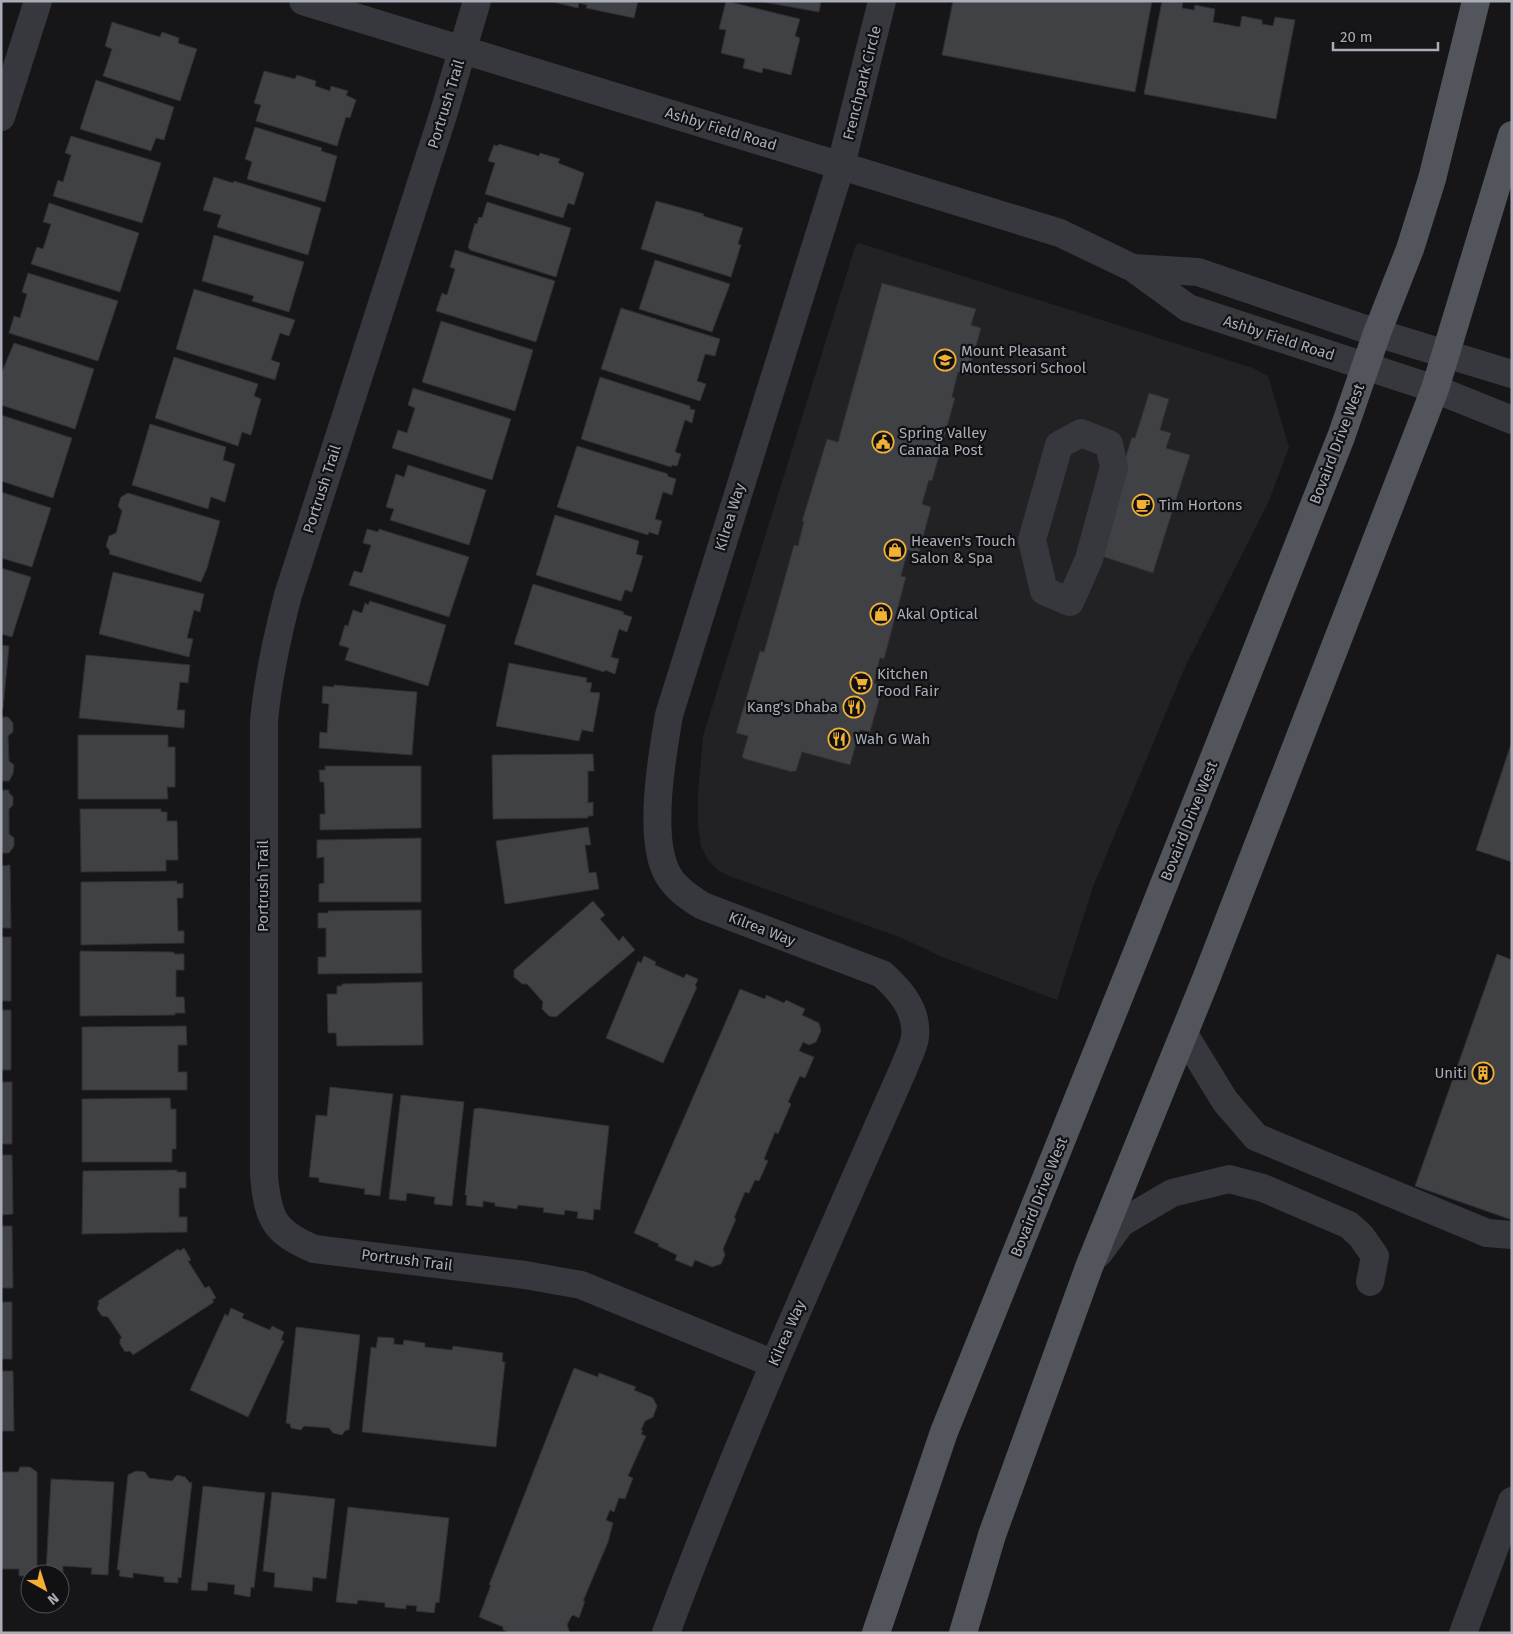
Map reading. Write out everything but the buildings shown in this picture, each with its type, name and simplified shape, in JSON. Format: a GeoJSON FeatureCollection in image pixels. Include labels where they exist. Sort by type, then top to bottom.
{"type":"FeatureCollection","features":[{"type":"Feature","properties":{"kind":"main road","name":"Bovaird Drive West"},"geometry":{"type":"LineString","coordinates":[[876,1633],[944,1432],[1138,950],[1341,437],[1377,333],[1410,249],[1432,179],[1476,1]]}},
{"type":"Feature","properties":{"kind":"main road"},"geometry":{"type":"LineString","coordinates":[[963,1633],[992,1535],[1089,1267],[1184,1034],[1435,389],[1512,135]]}},
{"type":"Feature","properties":{"kind":"street"},"geometry":{"type":"LineString","coordinates":[[1,117],[38,1]]}},
{"type":"Feature","properties":{"kind":"street","name":"Ashby Field Road"},"geometry":{"type":"LineString","coordinates":[[303,1],[462,52],[1060,233],[1133,268],[1188,308],[1367,365],[1435,389],[1512,420]]}},
{"type":"Feature","properties":{"kind":"street","name":"Portrush Trail"},"geometry":{"type":"LineString","coordinates":[[477,1],[288,595],[267,684],[264,721],[264,1176],[266,1202],[274,1222],[292,1240],[314,1249],[525,1275],[581,1285],[774,1364]]}},
{"type":"Feature","properties":{"kind":"street","name":"Frenchpark Circle"},"geometry":{"type":"LineString","coordinates":[[841,166],[882,1]]}},
{"type":"Feature","properties":{"kind":"street","name":"Kilrea Way"},"geometry":{"type":"LineString","coordinates":[[666,1633],[704,1531],[774,1364],[903,1070],[915,1036],[911,1010],[902,992],[882,974],[703,906],[687,897],[675,885],[665,870],[659,842],[659,800],[669,715],[841,166]]}},
{"type":"Feature","properties":{"kind":"street","name":"Ashby Field Road"},"geometry":{"type":"LineString","coordinates":[[1133,268],[1198,272],[1377,333],[1446,352],[1512,374]]}},
{"type":"Feature","properties":{"kind":"street"},"geometry":{"type":"LineString","coordinates":[[1081,433],[1109,444],[1114,466],[1089,559],[1070,602],[1044,591],[1032,540],[1059,445],[1081,433]]}},
{"type":"Feature","properties":{"kind":"street"},"geometry":{"type":"LineString","coordinates":[[1184,1034],[1225,1101],[1256,1137],[1487,1233],[1512,1235]]}},
{"type":"Feature","properties":{"kind":"street"},"geometry":{"type":"LineString","coordinates":[[1089,1267],[1121,1223],[1172,1193],[1229,1179],[1263,1188],[1349,1225],[1361,1236],[1375,1256],[1370,1282]]}},
{"type":"Feature","properties":{"kind":"street"},"geometry":{"type":"LineString","coordinates":[[1463,1633],[1512,1501]]}},
{"type":"Feature","properties":{"kind":"shaded area"},"geometry":{"type":"Polygon","coordinates":[[[859,243],[1253,368],[1268,376],[1289,447],[1269,501],[1185,667],[1093,887],[1057,1000],[940,956],[902,938],[729,876],[718,870],[708,860],[701,846],[698,826],[698,794],[703,736],[855,247],[859,243]]]}},
{"type":"Feature","properties":{"kind":"place","name":"Mount Pleasant Montessori School"},"geometry":{"type":"Point","coordinates":[945,360]}},
{"type":"Feature","properties":{"kind":"place","name":"Spring Valley Canada Post"},"geometry":{"type":"Point","coordinates":[883,442]}},
{"type":"Feature","properties":{"kind":"place","name":"Tim Hortons"},"geometry":{"type":"Point","coordinates":[1143,505]}},
{"type":"Feature","properties":{"kind":"place","name":"Heaven's Touch Salon & Spa"},"geometry":{"type":"Point","coordinates":[895,550]}},
{"type":"Feature","properties":{"kind":"place","name":"Akal Optical"},"geometry":{"type":"Point","coordinates":[881,614]}},
{"type":"Feature","properties":{"kind":"place","name":"Kitchen Food Fair"},"geometry":{"type":"Point","coordinates":[861,683]}},
{"type":"Feature","properties":{"kind":"place","name":"Kang's Dhaba"},"geometry":{"type":"Point","coordinates":[854,707]}},
{"type":"Feature","properties":{"kind":"place","name":"Wah G Wah"},"geometry":{"type":"Point","coordinates":[839,739]}},
{"type":"Feature","properties":{"kind":"place","name":"Uniti"},"geometry":{"type":"Point","coordinates":[1483,1073]}}]}
